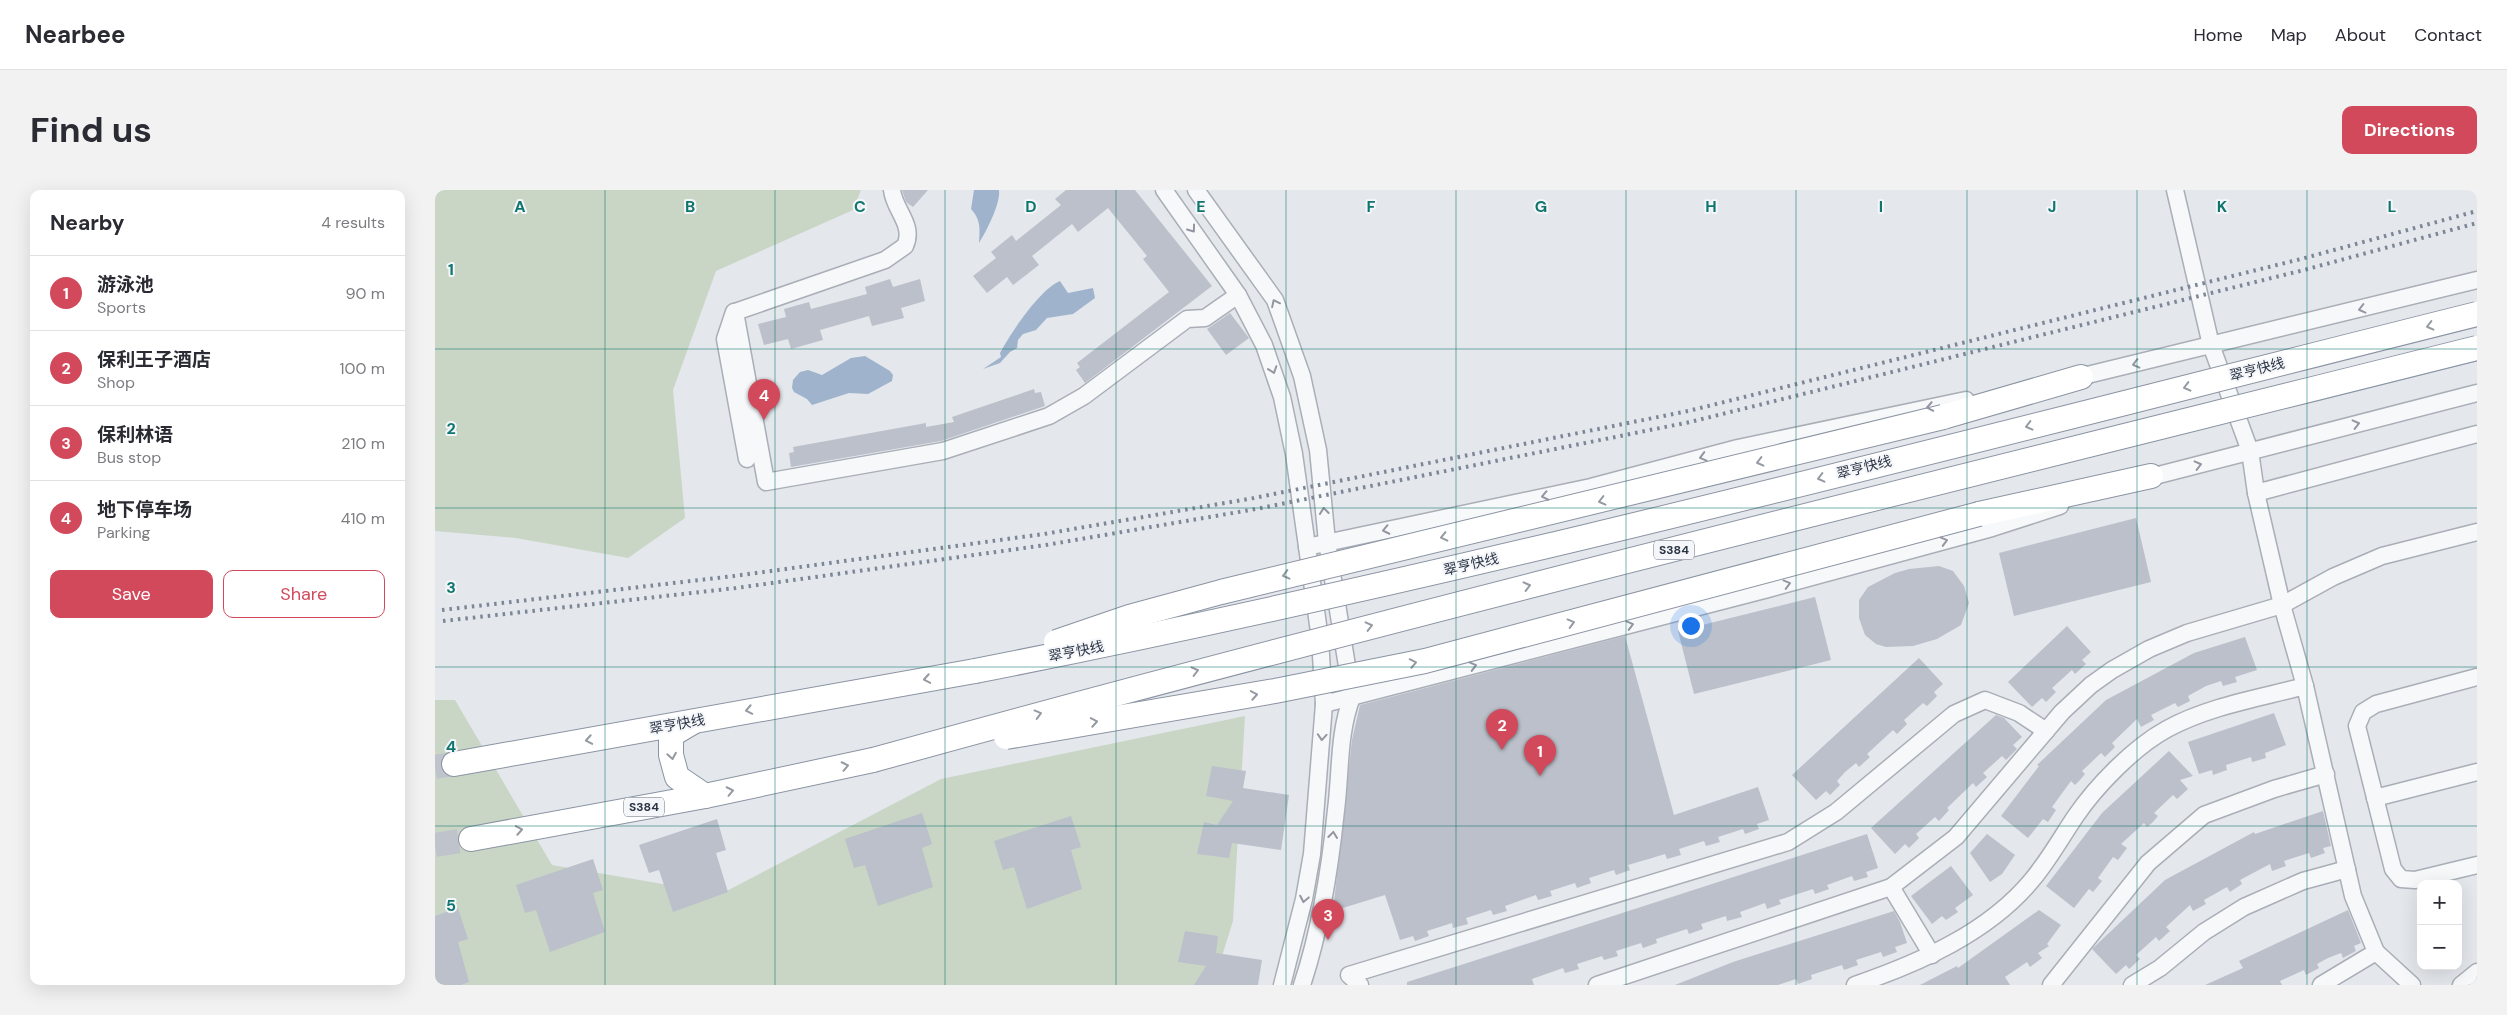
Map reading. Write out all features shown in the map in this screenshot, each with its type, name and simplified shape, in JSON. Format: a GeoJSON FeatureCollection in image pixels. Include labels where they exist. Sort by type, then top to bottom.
{"type":"FeatureCollection","features":[{"type":"Feature","properties":{"kind":"highway","name":"翠亨快线"},"geometry":{"type":"LineString","coordinates":[[454,764],[797,701],[975,671],[1127,641],[1498,558],[2477,314]]}},
{"type":"Feature","properties":{"kind":"highway","name":"S384"},"geometry":{"type":"LineString","coordinates":[[471,839],[705,796],[873,760],[1159,681],[1415,615],[2477,348]]}},
{"type":"Feature","properties":{"kind":"highway"},"geometry":{"type":"LineString","coordinates":[[975,671],[1129,617],[1221,592],[1943,417],[2081,377]]}},
{"type":"Feature","properties":{"kind":"highway"},"geometry":{"type":"LineString","coordinates":[[873,760],[1275,691],[1425,661],[1979,514],[2151,476]]}},
{"type":"Feature","properties":{"kind":"highway"},"geometry":{"type":"LineString","coordinates":[[694,721],[671,735],[671,755],[677,777],[705,796]]}},
{"type":"Feature","properties":{"kind":"street"},"geometry":{"type":"LineString","coordinates":[[735,312],[885,260],[905,246],[909,229],[893,200],[892,190]]}},
{"type":"Feature","properties":{"kind":"street"},"geometry":{"type":"LineString","coordinates":[[1164,190],[1238,295],[1264,346],[1282,397],[1295,454],[1320,639],[1324,704],[1311,854],[1304,899],[1282,985]]}},
{"type":"Feature","properties":{"kind":"street"},"geometry":{"type":"LineString","coordinates":[[1195,190],[1275,300],[1302,376],[1318,450],[1327,542],[1352,698],[1343,720],[1337,808],[1327,881],[1313,951],[1302,985]]}},
{"type":"Feature","properties":{"kind":"street"},"geometry":{"type":"LineString","coordinates":[[2175,190],[2211,345],[2250,452],[2256,493],[2282,605],[2305,686],[2353,896],[2375,952],[2412,985]]}},
{"type":"Feature","properties":{"kind":"street"},"geometry":{"type":"LineString","coordinates":[[1307,547],[1591,487],[1776,440],[2081,377],[2477,280]]}},
{"type":"Feature","properties":{"kind":"street"},"geometry":{"type":"LineString","coordinates":[[735,312],[766,482],[943,451],[1049,416],[1084,396],[1187,319],[1205,318],[1238,295]]}},
{"type":"Feature","properties":{"kind":"street"},"geometry":{"type":"LineString","coordinates":[[735,312],[725,339],[747,459]]}},
{"type":"Feature","properties":{"kind":"street"},"geometry":{"type":"LineString","coordinates":[[1324,704],[1769,589],[1992,528],[2151,476],[2477,393]]}},
{"type":"Feature","properties":{"kind":"street"},"geometry":{"type":"LineString","coordinates":[[2256,493],[2477,434]]}},
{"type":"Feature","properties":{"kind":"street"},"geometry":{"type":"LineString","coordinates":[[1597,985],[1891,887],[1956,837],[2046,731],[2091,686],[2112,670],[2149,649],[2187,633],[2282,605],[2333,577],[2382,556],[2477,532]]}},
{"type":"Feature","properties":{"kind":"street"},"geometry":{"type":"LineString","coordinates":[[2477,677],[2376,704],[2363,712],[2357,726],[2393,869],[2401,879],[2415,880],[2477,865]]}},
{"type":"Feature","properties":{"kind":"street"},"geometry":{"type":"LineString","coordinates":[[1855,985],[1900,970],[1932,955],[2009,904],[2033,880],[2093,794],[2144,744],[2168,729],[2192,718],[2305,686]]}},
{"type":"Feature","properties":{"kind":"street"},"geometry":{"type":"LineString","coordinates":[[1360,985],[1349,975],[1788,842],[1836,812],[1954,714],[1985,700],[2019,713],[2046,731]]}},
{"type":"Feature","properties":{"kind":"street"},"geometry":{"type":"LineString","coordinates":[[2375,798],[2477,772]]}},
{"type":"Feature","properties":{"kind":"street"},"geometry":{"type":"LineString","coordinates":[[2051,985],[2148,863],[2204,815],[2275,789],[2326,774]]}},
{"type":"Feature","properties":{"kind":"street"},"geometry":{"type":"LineString","coordinates":[[2132,985],[2161,968],[2204,932],[2244,907],[2303,881],[2347,869]]}},
{"type":"Feature","properties":{"kind":"street"},"geometry":{"type":"LineString","coordinates":[[1891,887],[1932,955]]}},
{"type":"Feature","properties":{"kind":"street"},"geometry":{"type":"LineString","coordinates":[[2321,985],[2375,952]]}},
{"type":"Feature","properties":{"kind":"street"},"geometry":{"type":"LineString","coordinates":[[2461,985],[2477,972]]}},
{"type":"Feature","properties":{"kind":"green space"},"geometry":{"type":"Polygon","coordinates":[[[435,190],[861,190],[853,210],[716,271],[673,390],[685,518],[628,558],[516,538],[435,531],[435,190]]]}},
{"type":"Feature","properties":{"kind":"green space"},"geometry":{"type":"Polygon","coordinates":[[[435,700],[455,700],[552,865],[721,894],[941,779],[1245,716],[1233,921],[1213,985],[435,985],[435,700]]]}},
{"type":"Feature","properties":{"kind":"water"},"geometry":{"type":"Polygon","coordinates":[[[974,190],[999,190],[995,210],[979,243],[979,225],[977,217],[971,209],[974,190]]]}},
{"type":"Feature","properties":{"kind":"water"},"geometry":{"type":"Polygon","coordinates":[[[1060,281],[1068,293],[1093,288],[1095,298],[1073,314],[1047,318],[1036,330],[1023,334],[1018,340],[1017,348],[1010,352],[1000,363],[983,369],[1001,357],[1000,353],[1026,313],[1044,293],[1060,281]]]}},
{"type":"Feature","properties":{"kind":"water"},"geometry":{"type":"Polygon","coordinates":[[[865,356],[890,371],[893,375],[892,381],[868,394],[849,393],[812,405],[807,399],[794,392],[792,388],[793,380],[800,372],[808,370],[822,375],[851,358],[865,356]]]}},
{"type":"Feature","properties":{"kind":"building"},"geometry":{"type":"Polygon","coordinates":[[[902,190],[928,190],[913,207],[906,202],[902,190]]]}},
{"type":"Feature","properties":{"kind":"building"},"geometry":{"type":"Polygon","coordinates":[[[1066,190],[1135,190],[1212,286],[1085,383],[1076,370],[1080,367],[1077,363],[1169,292],[1143,259],[1147,256],[1108,208],[1078,232],[1072,224],[1032,256],[1039,265],[1013,285],[1007,277],[987,293],[973,276],[996,258],[991,252],[1012,235],[1016,241],[1061,205],[1055,199],[1066,190]]]}},
{"type":"Feature","properties":{"kind":"building"},"geometry":{"type":"Polygon","coordinates":[[[890,279],[893,287],[920,279],[925,301],[901,308],[904,318],[872,326],[869,316],[820,330],[823,340],[791,349],[788,339],[764,345],[758,324],[786,317],[784,309],[809,302],[811,309],[867,294],[865,287],[890,279]]]}},
{"type":"Feature","properties":{"kind":"building"},"geometry":{"type":"Polygon","coordinates":[[[1230,313],[1249,338],[1226,355],[1207,329],[1230,313]]]}},
{"type":"Feature","properties":{"kind":"building"},"geometry":{"type":"Polygon","coordinates":[[[1034,389],[1035,393],[1041,392],[1045,406],[941,441],[791,467],[789,453],[794,452],[793,447],[926,423],[926,427],[954,422],[952,417],[1034,389]]]}},
{"type":"Feature","properties":{"kind":"building"},"geometry":{"type":"Polygon","coordinates":[[[2136,518],[2151,582],[2014,616],[1999,553],[2136,518]]]}},
{"type":"Feature","properties":{"kind":"building"},"geometry":{"type":"Polygon","coordinates":[[[1939,566],[1953,571],[1964,586],[1969,603],[1961,625],[1937,639],[1913,646],[1886,647],[1876,644],[1865,635],[1859,618],[1859,600],[1868,587],[1895,573],[1909,569],[1939,566]]]}},
{"type":"Feature","properties":{"kind":"building"},"geometry":{"type":"Polygon","coordinates":[[[1815,597],[1831,660],[1694,694],[1678,631],[1815,597]]]}},
{"type":"Feature","properties":{"kind":"building"},"geometry":{"type":"Polygon","coordinates":[[[2067,626],[2091,652],[2082,660],[2086,664],[2075,674],[2072,670],[2052,688],[2056,692],[2046,702],[2042,698],[2032,707],[2008,682],[2067,626]]]}},
{"type":"Feature","properties":{"kind":"building"},"geometry":{"type":"Polygon","coordinates":[[[1625,636],[1674,815],[1758,787],[1769,820],[1757,824],[1759,829],[1745,834],[1743,829],[1718,837],[1720,842],[1706,846],[1704,841],[1679,849],[1681,855],[1667,859],[1665,854],[1628,865],[1630,870],[1616,875],[1614,870],[1589,878],[1591,883],[1577,888],[1575,883],[1550,891],[1552,896],[1538,900],[1536,895],[1505,906],[1507,911],[1493,915],[1491,910],[1466,918],[1468,924],[1453,928],[1452,923],[1427,931],[1429,936],[1415,941],[1413,936],[1400,940],[1385,895],[1333,911],[1352,740],[1360,705],[1625,636]]]}},
{"type":"Feature","properties":{"kind":"building"},"geometry":{"type":"Polygon","coordinates":[[[2245,637],[2257,670],[2235,677],[2237,682],[2223,686],[2221,681],[2206,686],[2188,696],[2190,701],[2178,707],[2175,703],[2151,715],[2154,720],[2141,727],[2137,719],[2112,743],[2115,747],[2105,757],[2101,753],[2082,771],[2085,774],[2075,785],[2071,781],[2052,807],[2056,810],[2048,822],[2043,819],[2028,838],[2001,816],[2039,766],[2037,765],[2106,700],[2194,653],[2245,637]]]}},
{"type":"Feature","properties":{"kind":"building"},"geometry":{"type":"Polygon","coordinates":[[[1919,658],[1943,684],[1934,692],[1937,696],[1927,706],[1923,703],[1904,720],[1907,724],[1897,734],[1893,730],[1867,754],[1870,757],[1859,767],[1856,763],[1845,772],[1837,781],[1840,785],[1830,795],[1826,791],[1816,800],[1792,775],[1919,658]]]}},
{"type":"Feature","properties":{"kind":"building"},"geometry":{"type":"Polygon","coordinates":[[[2274,713],[2286,745],[2265,753],[2266,758],[2252,762],[2251,757],[2226,765],[2227,770],[2213,775],[2212,770],[2199,774],[2188,742],[2274,713]]]}},
{"type":"Feature","properties":{"kind":"building"},"geometry":{"type":"Polygon","coordinates":[[[1996,715],[2004,718],[2022,737],[2013,745],[2017,749],[2006,760],[2002,756],[1983,773],[1987,777],[1976,787],[1973,783],[1947,808],[1949,810],[1939,821],[1935,817],[1916,834],[1919,838],[1909,848],[1905,844],[1895,854],[1871,828],[1996,715]]]}},
{"type":"Feature","properties":{"kind":"building"},"geometry":{"type":"Polygon","coordinates":[[[2169,751],[2193,776],[2180,780],[2188,789],[2177,799],[2173,795],[2154,813],[2158,816],[2153,822],[2147,827],[2144,823],[2121,844],[2127,848],[2118,860],[2113,857],[2098,878],[2102,881],[2093,892],[2089,889],[2074,908],[2046,886],[2102,813],[2169,751]]]}},
{"type":"Feature","properties":{"kind":"building"},"geometry":{"type":"Polygon","coordinates":[[[1212,766],[1246,771],[1243,788],[1289,795],[1281,850],[1232,843],[1229,858],[1197,854],[1204,822],[1217,825],[1233,801],[1206,796],[1212,766]]]}},
{"type":"Feature","properties":{"kind":"building"},"geometry":{"type":"Polygon","coordinates":[[[2323,811],[2331,846],[2323,848],[2325,853],[2311,858],[2309,853],[2284,861],[2286,866],[2272,871],[2270,864],[2240,880],[2242,884],[2230,892],[2227,887],[2204,900],[2206,904],[2193,911],[2190,905],[2166,927],[2170,931],[2159,941],[2156,937],[2136,955],[2140,959],[2129,969],[2126,965],[2116,974],[2092,949],[2165,880],[2254,832],[2255,834],[2323,811]]]}},
{"type":"Feature","properties":{"kind":"building"},"geometry":{"type":"Polygon","coordinates":[[[922,813],[932,844],[922,848],[933,887],[878,906],[865,865],[854,868],[845,839],[922,813]]]}},
{"type":"Feature","properties":{"kind":"building"},"geometry":{"type":"Polygon","coordinates":[[[1071,816],[1081,847],[1071,850],[1082,889],[1027,909],[1014,867],[1003,870],[994,841],[1071,816]]]}},
{"type":"Feature","properties":{"kind":"building"},"geometry":{"type":"Polygon","coordinates":[[[717,819],[726,850],[716,853],[728,892],[673,912],[659,870],[649,873],[639,845],[717,819]]]}},
{"type":"Feature","properties":{"kind":"building"},"geometry":{"type":"Polygon","coordinates":[[[1867,834],[1878,868],[1866,872],[1868,877],[1854,881],[1852,876],[1827,885],[1829,889],[1815,894],[1813,889],[1779,900],[1781,904],[1767,909],[1765,903],[1740,912],[1742,917],[1727,921],[1726,916],[1701,924],[1703,929],[1689,934],[1687,929],[1656,939],[1657,943],[1643,948],[1641,943],[1616,951],[1618,956],[1604,960],[1602,956],[1577,964],[1579,969],[1565,973],[1563,968],[1532,979],[1534,985],[1407,985],[1407,982],[1867,834]]]}},
{"type":"Feature","properties":{"kind":"building"},"geometry":{"type":"Polygon","coordinates":[[[1987,834],[2015,855],[2002,874],[1990,882],[1970,853],[1987,834]]]}},
{"type":"Feature","properties":{"kind":"building"},"geometry":{"type":"Polygon","coordinates":[[[593,859],[603,890],[593,893],[605,932],[550,952],[536,910],[525,913],[516,885],[593,859]]]}},
{"type":"Feature","properties":{"kind":"building"},"geometry":{"type":"Polygon","coordinates":[[[1951,866],[1973,895],[1955,908],[1958,912],[1946,920],[1942,916],[1932,924],[1911,896],[1951,866]]]}},
{"type":"Feature","properties":{"kind":"building"},"geometry":{"type":"Polygon","coordinates":[[[458,908],[468,939],[458,942],[469,982],[461,985],[435,985],[435,916],[458,908]]]}},
{"type":"Feature","properties":{"kind":"building"},"geometry":{"type":"Polygon","coordinates":[[[2039,910],[2061,925],[2047,944],[2049,946],[2038,953],[2042,958],[2030,967],[2027,962],[2005,977],[2010,985],[1920,985],[1957,966],[1958,968],[2039,910]]]}},
{"type":"Feature","properties":{"kind":"building"},"geometry":{"type":"Polygon","coordinates":[[[2348,910],[2361,943],[2354,946],[2356,951],[2343,958],[2341,953],[2328,958],[2317,964],[2319,968],[2306,975],[2304,970],[2280,981],[2282,985],[2205,985],[2243,968],[2239,961],[2348,910]]]}},
{"type":"Feature","properties":{"kind":"building"},"geometry":{"type":"Polygon","coordinates":[[[1894,911],[1907,943],[1895,947],[1897,952],[1883,957],[1881,952],[1856,960],[1858,965],[1844,970],[1842,965],[1811,975],[1812,979],[1798,984],[1796,979],[1778,985],[1675,985],[1733,962],[1894,911]]]}},
{"type":"Feature","properties":{"kind":"building"},"geometry":{"type":"Polygon","coordinates":[[[1185,931],[1218,936],[1216,953],[1262,960],[1258,985],[1194,985],[1206,966],[1178,962],[1185,931]]]}},
{"type":"Feature","properties":{"kind":"tunnel"},"geometry":{"type":"LineString","coordinates":[[435,767],[454,764]]}},
{"type":"Feature","properties":{"kind":"tunnel"},"geometry":{"type":"LineString","coordinates":[[435,845],[471,839]]}},
{"type":"Feature","properties":{"kind":"railway"},"geometry":{"type":"LineString","coordinates":[[442,610],[734,576],[1044,534],[1254,498],[1688,411],[2301,259],[2477,211]]}},
{"type":"Feature","properties":{"kind":"railway"},"geometry":{"type":"LineString","coordinates":[[443,621],[736,588],[1046,545],[1256,509],[1690,422],[2304,270],[2477,223]]}},
{"type":"Feature","properties":{"kind":"place","name":"地下停车场"},"geometry":{"type":"Point","coordinates":[764,420]}},
{"type":"Feature","properties":{"kind":"place","name":"保利王子酒店"},"geometry":{"type":"Point","coordinates":[1502,750]}},
{"type":"Feature","properties":{"kind":"place","name":"游泳池"},"geometry":{"type":"Point","coordinates":[1540,776]}},
{"type":"Feature","properties":{"kind":"place","name":"保利林语"},"geometry":{"type":"Point","coordinates":[1328,940]}}]}
